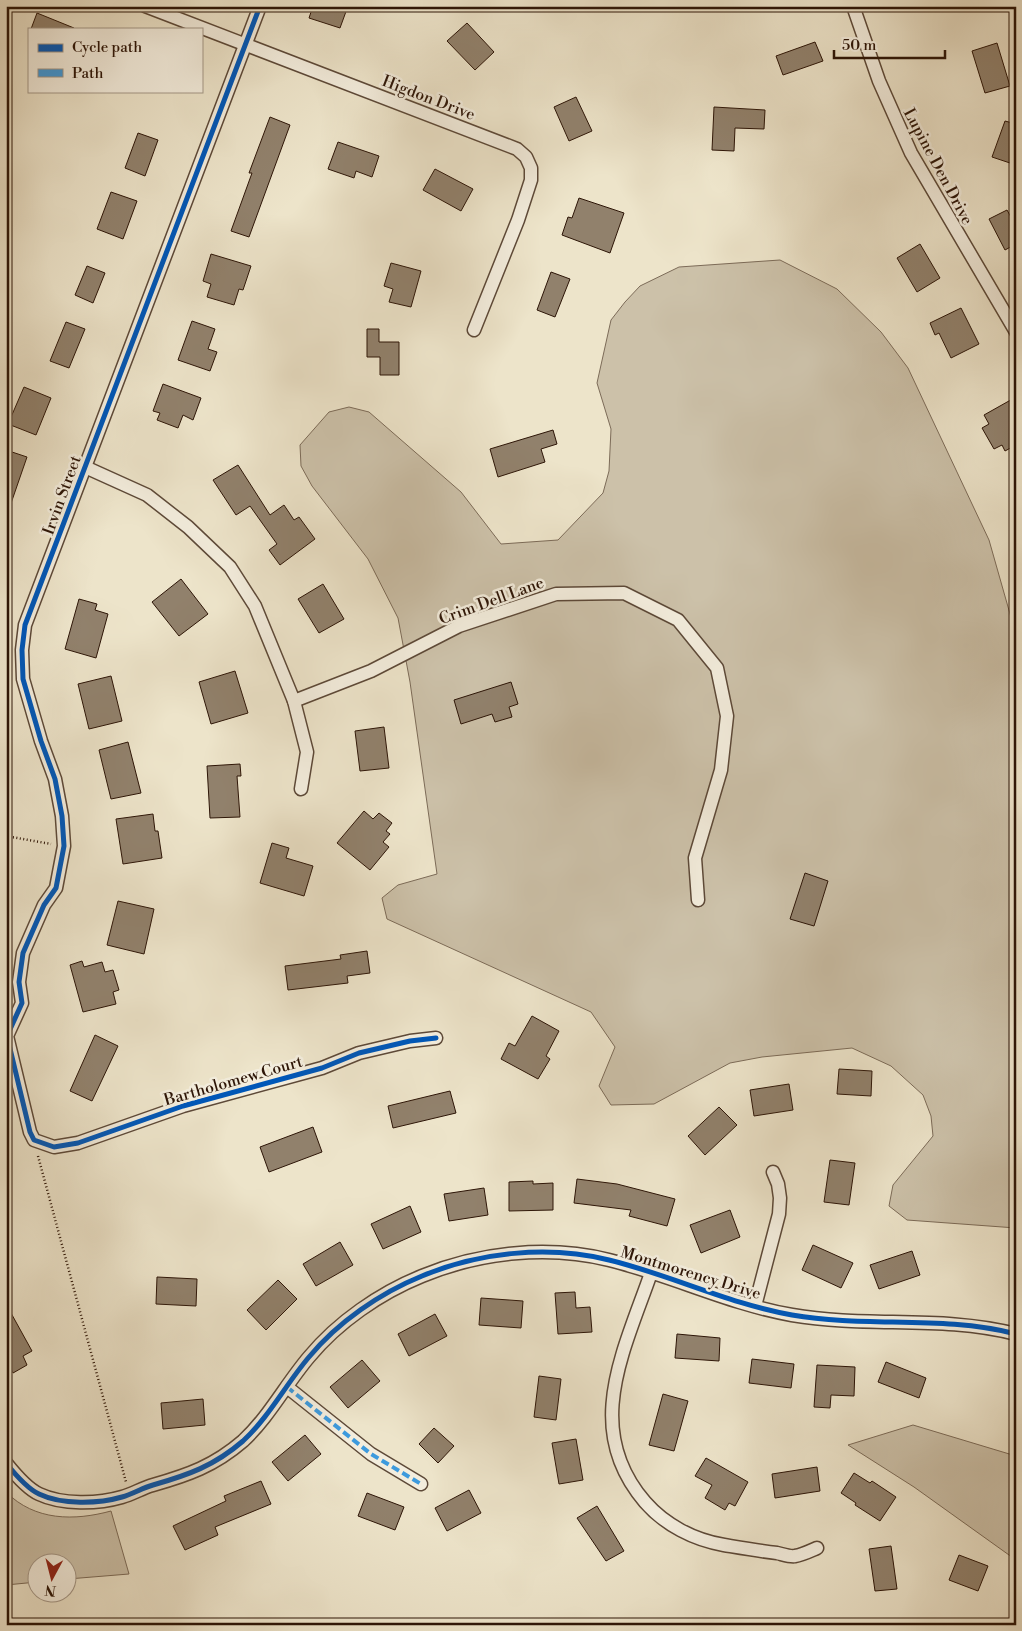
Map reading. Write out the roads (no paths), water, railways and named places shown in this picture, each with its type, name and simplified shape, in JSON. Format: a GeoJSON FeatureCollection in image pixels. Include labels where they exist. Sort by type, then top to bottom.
{"type":"FeatureCollection","features":[{"type":"Feature","properties":{"kind":"street","name":"Higdon Drive"},"geometry":{"type":"LineString","coordinates":[[145,6],[517,149],[526,157],[531,168],[531,180],[518,220],[474,330]]}},
{"type":"Feature","properties":{"kind":"street","name":"Irvin Street"},"geometry":{"type":"LineString","coordinates":[[34,1140],[30,1132],[7,1036],[22,1003],[19,982],[23,954],[44,905],[56,888],[64,846],[62,816],[55,779],[40,741],[23,679],[22,650],[25,625],[260,6]]}},
{"type":"Feature","properties":{"kind":"street","name":"Lupine Den Drive"},"geometry":{"type":"LineString","coordinates":[[852,6],[879,81],[911,153],[1016,332]]}},
{"type":"Feature","properties":{"kind":"street"},"geometry":{"type":"LineString","coordinates":[[85,467],[146,495],[188,527],[230,567],[255,606],[294,701],[307,752],[301,789]]}},
{"type":"Feature","properties":{"kind":"street","name":"Crim Dell Lane"},"geometry":{"type":"LineString","coordinates":[[294,701],[371,671],[459,626],[556,594],[624,593],[678,620],[717,668],[727,716],[721,770],[695,858],[698,900]]}},
{"type":"Feature","properties":{"kind":"street","name":"Bartholomew Court"},"geometry":{"type":"LineString","coordinates":[[34,1140],[54,1147],[78,1143],[184,1106],[322,1068],[359,1053],[410,1041],[436,1038]]}},
{"type":"Feature","properties":{"kind":"street"},"geometry":{"type":"LineString","coordinates":[[755,1306],[779,1214],[780,1198],[778,1184],[773,1172]]}},
{"type":"Feature","properties":{"kind":"street","name":"Montmorency Drive"},"geometry":{"type":"LineString","coordinates":[[6,1463],[14,1473],[38,1494],[62,1500],[92,1503],[129,1495],[150,1486],[175,1480],[200,1470],[223,1456],[261,1422],[315,1350],[328,1336],[352,1316],[390,1291],[421,1276],[448,1266],[481,1258],[547,1252],[578,1255],[610,1260],[755,1306],[792,1315],[832,1320],[965,1325],[1016,1334]]}},
{"type":"Feature","properties":{"kind":"street"},"geometry":{"type":"LineString","coordinates":[[651,1273],[615,1378],[611,1406],[611,1424],[615,1446],[623,1467],[636,1491],[651,1508],[671,1524],[697,1538],[714,1543],[795,1556],[817,1548]]}},
{"type":"Feature","properties":{"kind":"street"},"geometry":{"type":"LineString","coordinates":[[287,1387],[371,1454],[421,1484]]}}]}
